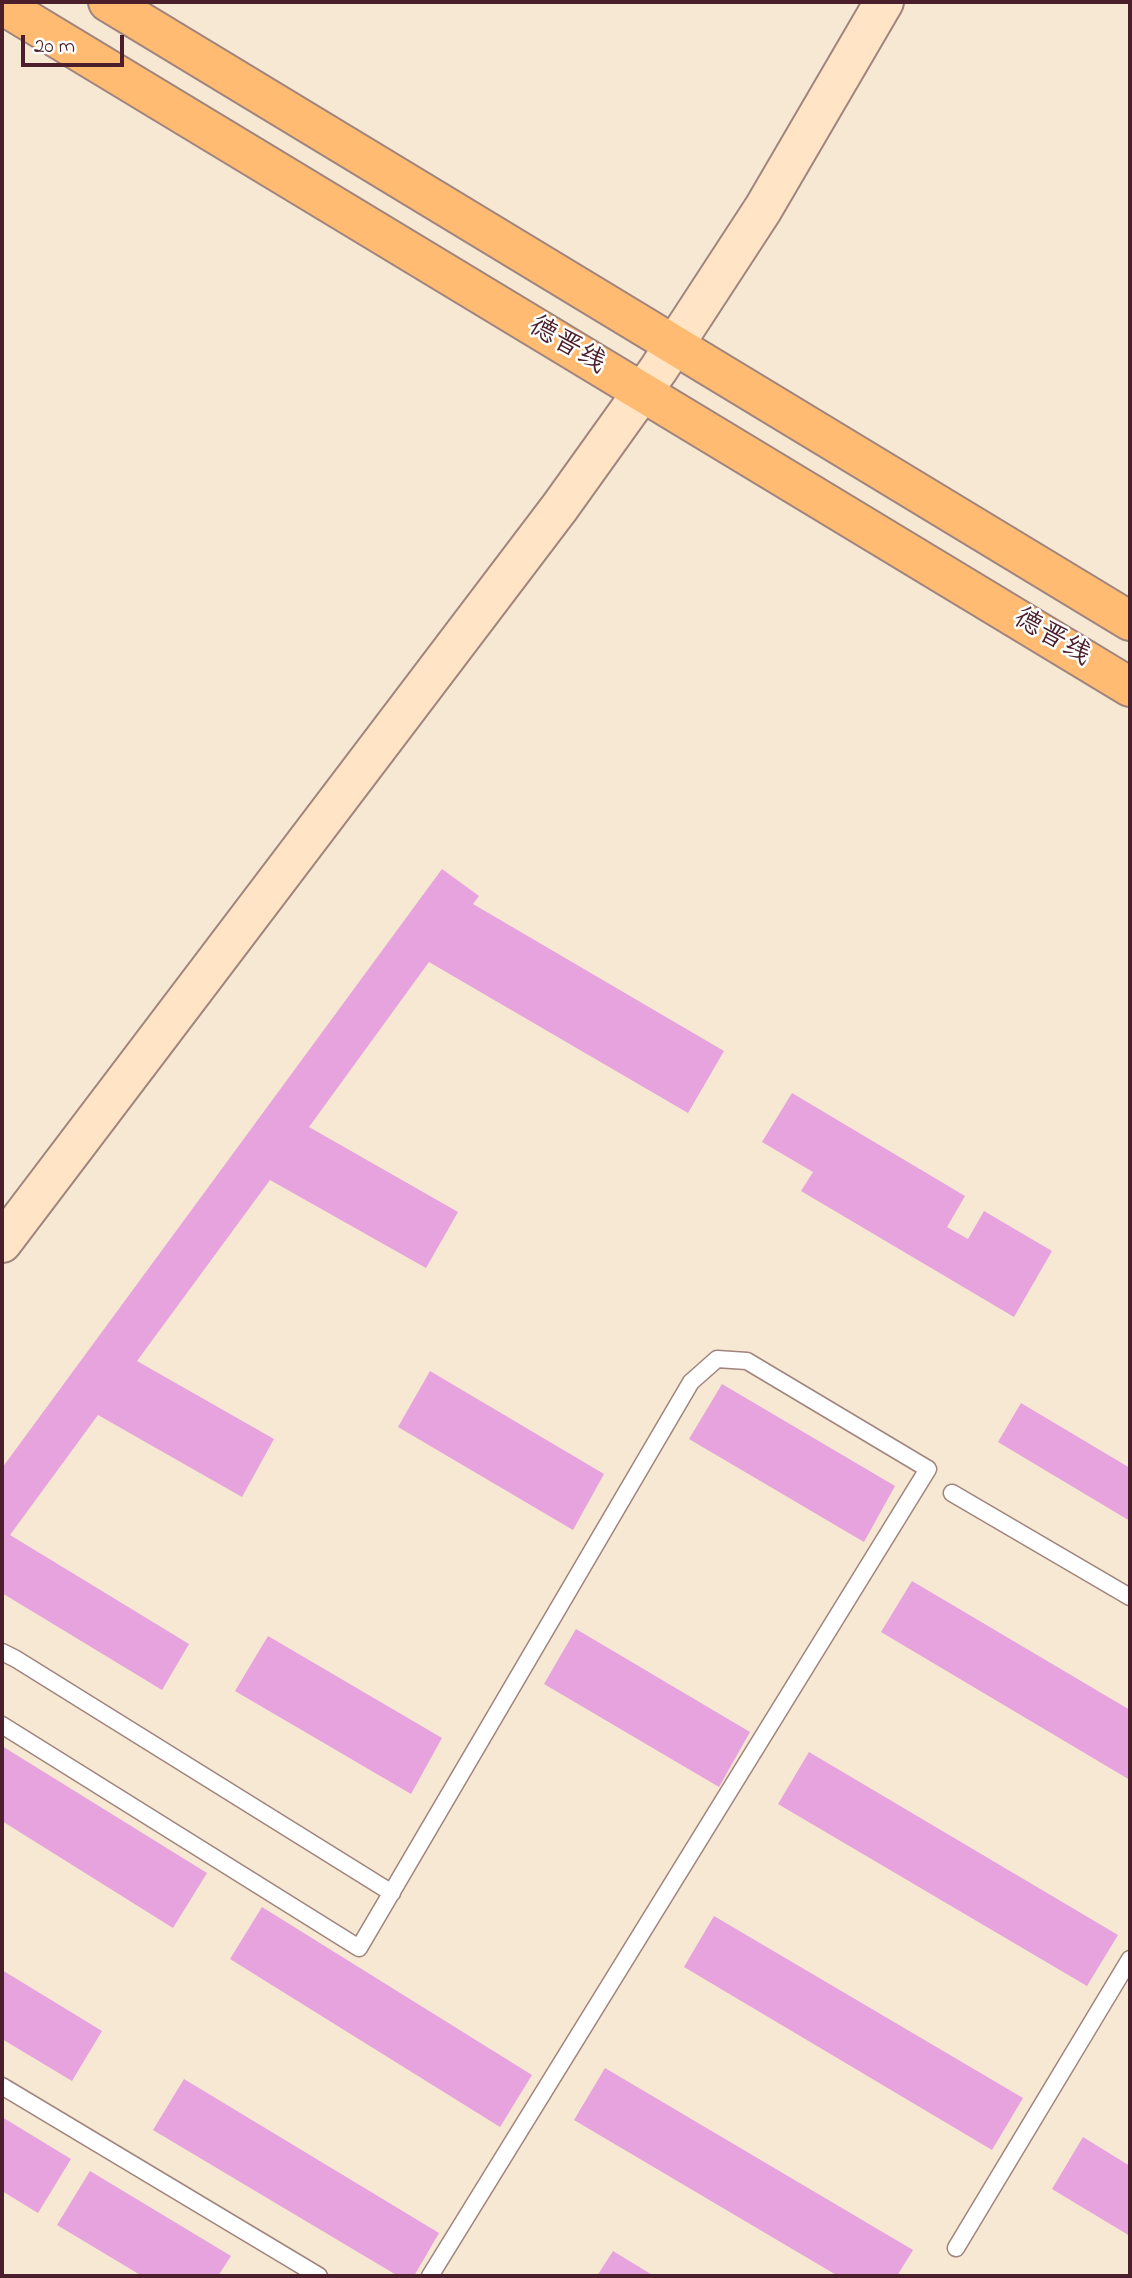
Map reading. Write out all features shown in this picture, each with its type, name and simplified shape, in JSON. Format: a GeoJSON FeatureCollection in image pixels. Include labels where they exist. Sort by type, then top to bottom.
{"type":"FeatureCollection","features":[{"type":"Feature","properties":{"kind":"highway","name":"德晋线"},"geometry":{"type":"LineString","coordinates":[[108,2],[1130,621]]}},
{"type":"Feature","properties":{"kind":"highway","name":"德晋线"},"geometry":{"type":"LineString","coordinates":[[2,5],[1130,687]]}},
{"type":"Feature","properties":{"kind":"main road"},"geometry":{"type":"LineString","coordinates":[[2,1243],[560,507],[642,393],[763,209],[884,2]]}},
{"type":"Feature","properties":{"kind":"lane"},"geometry":{"type":"LineString","coordinates":[[2,1725],[359,1948],[691,1382],[717,1359],[747,1361],[928,1469],[430,2276]]}},
{"type":"Feature","properties":{"kind":"lane"},"geometry":{"type":"LineString","coordinates":[[952,1493],[1130,1597]]}},
{"type":"Feature","properties":{"kind":"lane"},"geometry":{"type":"LineString","coordinates":[[2,1653],[16,1659],[392,1893]]}},
{"type":"Feature","properties":{"kind":"lane"},"geometry":{"type":"LineString","coordinates":[[956,2248],[1130,1959]]}},
{"type":"Feature","properties":{"kind":"lane"},"geometry":{"type":"LineString","coordinates":[[2,2086],[319,2276]]}},
{"type":"Feature","properties":{"kind":"building"},"geometry":{"type":"Polygon","coordinates":[[[442,869],[479,896],[473,904],[724,1051],[688,1113],[429,962],[309,1127],[458,1212],[426,1268],[270,1180],[137,1361],[274,1439],[242,1497],[98,1415],[10,1535],[189,1644],[162,1690],[2,1593],[2,1468],[442,869]]]}},
{"type":"Feature","properties":{"kind":"building"},"geometry":{"type":"Polygon","coordinates":[[[792,1093],[965,1196],[947,1227],[968,1239],[984,1211],[1052,1251],[1014,1317],[801,1191],[813,1172],[762,1142],[792,1093]]]}},
{"type":"Feature","properties":{"kind":"building"},"geometry":{"type":"Polygon","coordinates":[[[430,1371],[604,1474],[573,1530],[398,1427],[430,1371]]]}},
{"type":"Feature","properties":{"kind":"building"},"geometry":{"type":"Polygon","coordinates":[[[722,1384],[895,1486],[864,1542],[689,1439],[722,1384]]]}},
{"type":"Feature","properties":{"kind":"building"},"geometry":{"type":"Polygon","coordinates":[[[1021,1403],[1130,1468],[1130,1521],[998,1442],[1021,1403]]]}},
{"type":"Feature","properties":{"kind":"building"},"geometry":{"type":"Polygon","coordinates":[[[912,1581],[1130,1710],[1130,1780],[881,1632],[912,1581]]]}},
{"type":"Feature","properties":{"kind":"building"},"geometry":{"type":"Polygon","coordinates":[[[576,1629],[750,1732],[719,1787],[544,1684],[576,1629]]]}},
{"type":"Feature","properties":{"kind":"building"},"geometry":{"type":"Polygon","coordinates":[[[268,1636],[442,1738],[411,1794],[235,1691],[268,1636]]]}},
{"type":"Feature","properties":{"kind":"building"},"geometry":{"type":"Polygon","coordinates":[[[2,1746],[207,1873],[173,1928],[2,1821],[2,1746]]]}},
{"type":"Feature","properties":{"kind":"building"},"geometry":{"type":"Polygon","coordinates":[[[809,1752],[1118,1935],[1087,1986],[778,1804],[809,1752]]]}},
{"type":"Feature","properties":{"kind":"building"},"geometry":{"type":"Polygon","coordinates":[[[262,1907],[532,2075],[500,2127],[230,1959],[262,1907]]]}},
{"type":"Feature","properties":{"kind":"building"},"geometry":{"type":"Polygon","coordinates":[[[714,1916],[1023,2098],[992,2150],[684,1967],[714,1916]]]}},
{"type":"Feature","properties":{"kind":"building"},"geometry":{"type":"Polygon","coordinates":[[[2,1970],[102,2031],[72,2081],[2,2039],[2,1970]]]}},
{"type":"Feature","properties":{"kind":"building"},"geometry":{"type":"Polygon","coordinates":[[[605,2068],[913,2250],[897,2276],[838,2276],[574,2120],[605,2068]]]}},
{"type":"Feature","properties":{"kind":"building"},"geometry":{"type":"Polygon","coordinates":[[[184,2079],[439,2233],[414,2276],[398,2276],[153,2130],[184,2079]]]}},
{"type":"Feature","properties":{"kind":"building"},"geometry":{"type":"Polygon","coordinates":[[[2,2117],[71,2159],[38,2213],[2,2191],[2,2117]]]}},
{"type":"Feature","properties":{"kind":"building"},"geometry":{"type":"Polygon","coordinates":[[[1083,2137],[1130,2166],[1130,2236],[1052,2189],[1083,2137]]]}},
{"type":"Feature","properties":{"kind":"building"},"geometry":{"type":"Polygon","coordinates":[[[90,2171],[231,2256],[218,2276],[142,2276],[57,2225],[90,2171]]]}},
{"type":"Feature","properties":{"kind":"building"},"geometry":{"type":"Polygon","coordinates":[[[613,2251],[654,2276],[597,2276],[613,2251]]]}}]}
